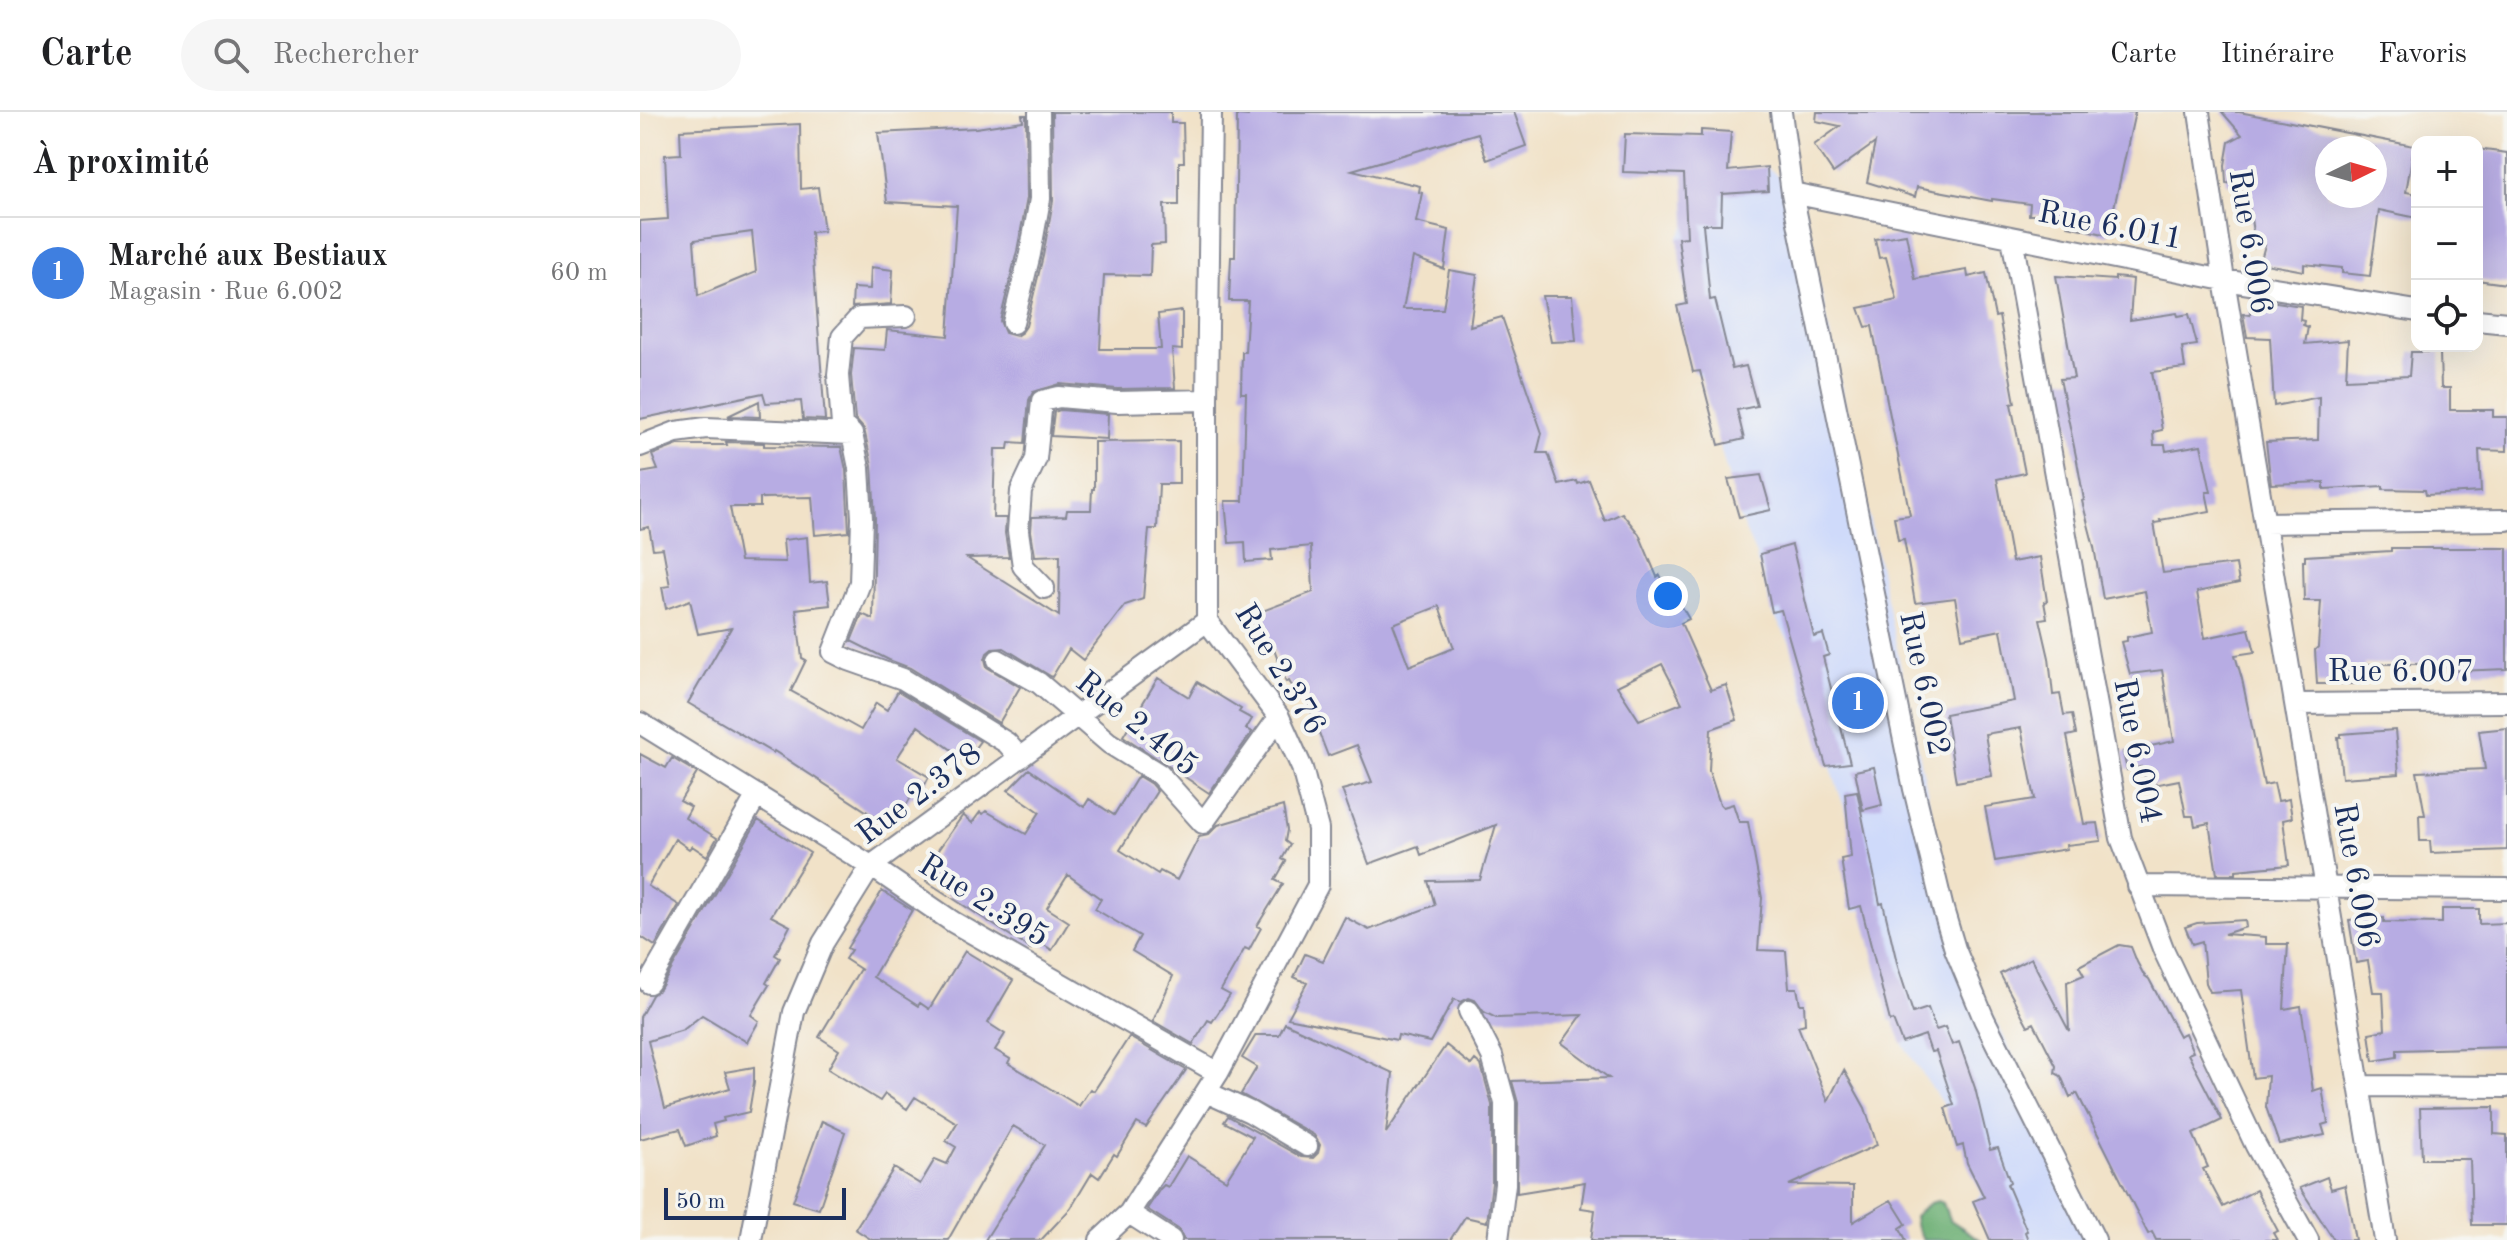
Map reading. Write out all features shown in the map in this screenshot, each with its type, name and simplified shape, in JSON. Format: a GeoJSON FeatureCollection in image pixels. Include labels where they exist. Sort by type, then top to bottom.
{"type":"FeatureCollection","features":[{"type":"Feature","properties":{"kind":"street"},"geometry":{"type":"LineString","coordinates":[[1013,323],[1040,199],[1039,112]]}},
{"type":"Feature","properties":{"kind":"street","name":"Rue 2.376"},"geometry":{"type":"LineString","coordinates":[[1100,1240],[1129,1213],[1218,1073],[1318,885],[1318,829],[1302,768],[1279,717],[1207,621],[1211,112]]}},
{"type":"Feature","properties":{"kind":"street","name":"Rue 6.002"},"geometry":{"type":"LineString","coordinates":[[1781,112],[1792,193],[1914,789],[1951,936],[1984,1019],[2095,1240]]}},
{"type":"Feature","properties":{"kind":"street","name":"Rue 6.006"},"geometry":{"type":"LineString","coordinates":[[2199,112],[2224,280],[2385,1240]]}},
{"type":"Feature","properties":{"kind":"street","name":"Rue 6.011"},"geometry":{"type":"LineString","coordinates":[[1792,193],[2224,280],[2411,310]]}},
{"type":"Feature","properties":{"kind":"street","name":"Rue 6.004"},"geometry":{"type":"LineString","coordinates":[[2012,238],[2121,838],[2164,951],[2256,1146],[2308,1240]]}},
{"type":"Feature","properties":{"kind":"street"},"geometry":{"type":"LineString","coordinates":[[906,316],[859,318],[842,337],[838,375],[842,425],[852,434],[860,480],[862,518],[860,583],[833,652],[903,679],[1007,743],[1020,758]]}},
{"type":"Feature","properties":{"kind":"street"},"geometry":{"type":"LineString","coordinates":[[2483,321],[2507,323]]}},
{"type":"Feature","properties":{"kind":"street"},"geometry":{"type":"LineString","coordinates":[[1044,588],[1023,566],[1018,531],[1021,491],[1036,459],[1042,401],[1059,397],[1117,402],[1207,400]]}},
{"type":"Feature","properties":{"kind":"street"},"geometry":{"type":"LineString","coordinates":[[640,446],[676,432],[706,428],[852,434]]}},
{"type":"Feature","properties":{"kind":"street"},"geometry":{"type":"LineString","coordinates":[[2265,523],[2507,520]]}},
{"type":"Feature","properties":{"kind":"street","name":"Rue 2.378"},"geometry":{"type":"LineString","coordinates":[[751,1240],[794,1012],[823,943],[871,866],[1207,621]]}},
{"type":"Feature","properties":{"kind":"street","name":"Rue 2.405"},"geometry":{"type":"LineString","coordinates":[[998,660],[1039,683],[1109,743],[1159,774],[1203,823],[1279,717]]}},
{"type":"Feature","properties":{"kind":"street","name":"Rue 6.007"},"geometry":{"type":"LineString","coordinates":[[2296,704],[2507,702]]}},
{"type":"Feature","properties":{"kind":"street","name":"Rue 2.395"},"geometry":{"type":"LineString","coordinates":[[640,723],[871,866],[953,922],[1218,1073]]}},
{"type":"Feature","properties":{"kind":"street"},"geometry":{"type":"LineString","coordinates":[[649,983],[757,795]]}},
{"type":"Feature","properties":{"kind":"street"},"geometry":{"type":"LineString","coordinates":[[2138,886],[2507,889]]}},
{"type":"Feature","properties":{"kind":"street"},"geometry":{"type":"LineString","coordinates":[[1469,1011],[1492,1056],[1505,1103],[1505,1184],[1498,1240]]}},
{"type":"Feature","properties":{"kind":"street"},"geometry":{"type":"LineString","coordinates":[[2360,1086],[2507,1087]]}},
{"type":"Feature","properties":{"kind":"street"},"geometry":{"type":"LineString","coordinates":[[1206,1092],[1250,1112],[1307,1146]]}},
{"type":"Feature","properties":{"kind":"street"},"geometry":{"type":"LineString","coordinates":[[1129,1213],[1171,1240]]}},
{"type":"Feature","properties":{"kind":"shaded area"},"geometry":{"type":"Polygon","coordinates":[[[1767,167],[1800,193],[1956,940],[2105,1240],[1994,1240],[1990,1227],[1972,1203],[1982,1194],[1967,1163],[1963,1146],[1957,1147],[1945,1108],[1902,1043],[1893,1021],[1890,1021],[1862,910],[1853,912],[1845,862],[1854,860],[1852,831],[1807,704],[1790,643],[1772,612],[1760,565],[1739,517],[1701,376],[1693,372],[1677,306],[1687,303],[1678,238],[1686,225],[1685,199],[1704,198],[1705,168],[1738,170],[1767,167]]]}},
{"type":"Feature","properties":{"kind":"green space"},"geometry":{"type":"Polygon","coordinates":[[[1930,1203],[1943,1203],[1949,1219],[1981,1240],[1923,1240],[1914,1216],[1930,1203]]]}},
{"type":"Feature","properties":{"kind":"building"},"geometry":{"type":"Polygon","coordinates":[[[1052,112],[1171,112],[1171,123],[1183,123],[1184,162],[1179,162],[1179,205],[1164,205],[1165,244],[1151,245],[1150,276],[1104,275],[1100,349],[1161,349],[1158,314],[1182,311],[1182,350],[1172,349],[1175,388],[1117,389],[1060,384],[1033,392],[1029,400],[1025,443],[1009,442],[1008,449],[995,449],[993,518],[1006,518],[1009,557],[967,558],[1059,616],[1060,555],[1035,556],[1032,517],[1066,516],[1067,510],[1091,510],[1094,442],[1179,441],[1179,484],[1159,484],[1157,529],[1149,529],[1143,599],[1125,605],[1083,660],[1069,649],[1052,677],[1004,648],[992,649],[987,653],[987,667],[1020,687],[999,723],[910,668],[851,641],[862,614],[873,619],[875,518],[872,465],[864,429],[855,419],[851,375],[854,348],[885,350],[887,330],[948,336],[957,206],[887,202],[878,133],[976,128],[1023,121],[1022,115],[1026,115],[1027,198],[1000,321],[1005,333],[1016,336],[1026,326],[1053,201],[1052,112]]]}},
{"type":"Feature","properties":{"kind":"building"},"geometry":{"type":"Polygon","coordinates":[[[1248,112],[1514,112],[1526,146],[1487,160],[1478,133],[1352,170],[1420,186],[1419,192],[1422,193],[1416,222],[1449,230],[1444,269],[1413,257],[1403,309],[1443,309],[1449,270],[1477,275],[1470,326],[1502,317],[1542,433],[1537,453],[1548,453],[1559,485],[1589,480],[1605,521],[1622,513],[1639,534],[1657,577],[1660,575],[1673,600],[1677,598],[1689,619],[1681,623],[1711,690],[1726,685],[1737,720],[1711,729],[1709,771],[1720,804],[1723,807],[1733,804],[1739,822],[1748,822],[1762,898],[1758,950],[1786,951],[1789,988],[1797,988],[1800,1004],[1804,1004],[1805,1024],[1798,1026],[1828,1101],[1844,1070],[1865,1108],[1877,1145],[1789,1185],[1853,1186],[1853,1222],[1891,1200],[1906,1224],[1900,1228],[1906,1240],[1591,1240],[1595,1210],[1581,1208],[1585,1182],[1517,1193],[1518,1103],[1512,1081],[1609,1078],[1562,1043],[1582,1015],[1496,1018],[1484,1012],[1475,1000],[1469,998],[1461,1002],[1454,999],[1430,1042],[1398,1035],[1397,1040],[1288,1018],[1307,983],[1294,977],[1305,954],[1323,961],[1345,917],[1369,930],[1435,905],[1428,881],[1480,880],[1496,825],[1421,855],[1418,846],[1369,864],[1342,790],[1372,782],[1357,745],[1328,756],[1304,694],[1298,697],[1289,681],[1286,682],[1257,613],[1313,592],[1311,546],[1271,550],[1272,560],[1246,562],[1245,542],[1229,543],[1225,501],[1243,501],[1246,393],[1241,393],[1242,352],[1245,352],[1248,301],[1229,301],[1231,257],[1235,257],[1237,115],[1248,116],[1248,112]],[[1439,606],[1393,624],[1409,666],[1454,648],[1439,606]],[[1662,664],[1617,686],[1639,720],[1682,703],[1662,664]]]}},
{"type":"Feature","properties":{"kind":"building"},"geometry":{"type":"Polygon","coordinates":[[[1817,112],[2135,112],[2108,235],[2068,226],[2069,220],[2029,215],[2030,204],[1992,201],[1917,187],[1915,197],[1867,182],[1875,143],[1833,173],[1814,145],[1840,126],[1816,121],[1817,112]]]}},
{"type":"Feature","properties":{"kind":"building"},"geometry":{"type":"Polygon","coordinates":[[[2222,112],[2239,112],[2363,136],[2315,136],[2315,208],[2387,208],[2387,141],[2411,145],[2406,192],[2411,193],[2411,217],[2379,210],[2370,276],[2342,273],[2342,268],[2304,264],[2304,271],[2260,263],[2265,245],[2254,239],[2246,186],[2226,183],[2229,142],[2242,135],[2222,112]]]}},
{"type":"Feature","properties":{"kind":"building"},"geometry":{"type":"Polygon","coordinates":[[[800,124],[801,189],[818,187],[824,231],[811,232],[825,420],[803,419],[801,401],[766,403],[763,393],[640,419],[640,221],[668,219],[665,155],[681,154],[680,130],[800,124]],[[752,232],[694,240],[698,296],[756,272],[752,232]]]}},
{"type":"Feature","properties":{"kind":"building"},"geometry":{"type":"Polygon","coordinates":[[[1701,130],[1731,132],[1728,171],[1767,167],[1768,191],[1722,194],[1721,224],[1703,224],[1710,300],[1715,299],[1732,369],[1746,366],[1757,406],[1737,410],[1744,439],[1719,445],[1700,371],[1693,372],[1677,306],[1687,304],[1678,238],[1687,237],[1684,174],[1623,172],[1625,134],[1701,136],[1701,130]]]}},
{"type":"Feature","properties":{"kind":"building"},"geometry":{"type":"Polygon","coordinates":[[[2483,150],[2507,153],[2507,284],[2483,281],[2483,150]]]}},
{"type":"Feature","properties":{"kind":"building"},"geometry":{"type":"Polygon","coordinates":[[[1906,234],[1915,279],[1967,270],[1968,277],[1986,273],[1995,317],[1999,316],[2015,403],[2011,404],[2025,473],[1997,479],[2012,562],[2040,557],[2047,618],[2040,619],[2053,695],[2060,694],[2064,715],[2072,714],[2076,734],[2067,736],[2084,824],[2098,823],[2101,841],[2066,845],[2067,849],[1995,861],[1985,807],[2035,799],[2021,728],[1985,734],[1992,776],[1956,782],[1945,714],[2014,701],[2001,630],[1962,638],[1955,598],[1915,603],[1904,539],[1898,540],[1894,517],[1910,515],[1872,326],[1866,327],[1859,308],[1897,300],[1886,257],[1879,258],[1875,239],[1906,234]]]}},
{"type":"Feature","properties":{"kind":"building"},"geometry":{"type":"Polygon","coordinates":[[[871,267],[893,270],[891,304],[852,307],[853,288],[870,289],[871,267]]]}},
{"type":"Feature","properties":{"kind":"building"},"geometry":{"type":"Polygon","coordinates":[[[2056,276],[2133,279],[2130,320],[2189,314],[2197,345],[2182,347],[2185,368],[2152,372],[2162,430],[2153,432],[2154,445],[2165,445],[2166,451],[2201,445],[2211,492],[2206,492],[2210,511],[2154,523],[2163,573],[2236,564],[2239,583],[2197,592],[2205,638],[2249,629],[2255,652],[2235,655],[2264,785],[2274,783],[2278,801],[2289,799],[2292,818],[2283,820],[2289,865],[2217,874],[2209,823],[2195,826],[2193,816],[2186,816],[2179,780],[2148,786],[2141,767],[2127,770],[2123,752],[2174,741],[2162,670],[2130,674],[2121,642],[2127,641],[2127,637],[2152,632],[2145,591],[2103,599],[2060,379],[2074,378],[2056,276]]]}},
{"type":"Feature","properties":{"kind":"building"},"geometry":{"type":"Polygon","coordinates":[[[1542,296],[1572,296],[1576,341],[1551,342],[1542,296]]]}},
{"type":"Feature","properties":{"kind":"building"},"geometry":{"type":"Polygon","coordinates":[[[2251,298],[2301,306],[2300,320],[2308,327],[2305,344],[2348,340],[2346,379],[2409,376],[2411,352],[2440,352],[2441,388],[2450,388],[2450,410],[2493,410],[2493,417],[2507,417],[2507,451],[2479,450],[2481,492],[2426,495],[2425,490],[2383,489],[2383,486],[2324,489],[2324,482],[2271,484],[2266,442],[2318,440],[2319,397],[2274,406],[2270,338],[2247,337],[2243,314],[2250,315],[2251,298]]]}},
{"type":"Feature","properties":{"kind":"building"},"geometry":{"type":"Polygon","coordinates":[[[759,401],[760,417],[728,416],[759,401]]]}},
{"type":"Feature","properties":{"kind":"building"},"geometry":{"type":"Polygon","coordinates":[[[1054,412],[1108,414],[1107,439],[1051,436],[1054,412]]]}},
{"type":"Feature","properties":{"kind":"building"},"geometry":{"type":"Polygon","coordinates":[[[726,442],[841,447],[846,470],[849,532],[815,535],[812,497],[760,498],[760,507],[730,507],[740,561],[785,562],[783,540],[807,537],[810,583],[827,581],[830,605],[796,609],[802,658],[806,660],[791,691],[861,730],[876,703],[887,710],[898,691],[980,741],[966,760],[918,726],[897,758],[929,777],[918,798],[912,795],[899,818],[886,811],[880,820],[774,751],[688,703],[731,628],[698,634],[690,600],[666,609],[662,587],[670,586],[663,548],[653,549],[649,527],[640,529],[640,473],[658,470],[652,455],[678,445],[727,445],[726,442]]]}},
{"type":"Feature","properties":{"kind":"building"},"geometry":{"type":"Polygon","coordinates":[[[1761,475],[1771,510],[1739,517],[1728,479],[1761,475]]]}},
{"type":"Feature","properties":{"kind":"building"},"geometry":{"type":"Polygon","coordinates":[[[1792,545],[1814,637],[1823,634],[1829,655],[1823,657],[1850,763],[1826,766],[1781,610],[1772,612],[1760,554],[1792,545]]]}},
{"type":"Feature","properties":{"kind":"building"},"geometry":{"type":"Polygon","coordinates":[[[2391,548],[2507,548],[2507,669],[2457,671],[2457,664],[2364,664],[2364,684],[2317,684],[2315,650],[2318,647],[2321,601],[2304,601],[2305,556],[2391,551],[2391,548]]]}},
{"type":"Feature","properties":{"kind":"building"},"geometry":{"type":"Polygon","coordinates":[[[1158,678],[1189,697],[1197,682],[1252,719],[1246,729],[1252,732],[1209,793],[1123,736],[1158,678]]]}},
{"type":"Feature","properties":{"kind":"building"},"geometry":{"type":"Polygon","coordinates":[[[2507,728],[2507,850],[2431,853],[2430,841],[2420,841],[2419,815],[2425,815],[2417,772],[2485,769],[2479,731],[2507,728]]]}},
{"type":"Feature","properties":{"kind":"building"},"geometry":{"type":"Polygon","coordinates":[[[2395,730],[2399,774],[2342,778],[2338,737],[2341,734],[2395,730]]]}},
{"type":"Feature","properties":{"kind":"building"},"geometry":{"type":"Polygon","coordinates":[[[640,754],[666,768],[672,758],[697,773],[680,801],[691,807],[685,818],[717,838],[707,856],[675,839],[648,886],[679,905],[655,946],[640,936],[640,754]]]}},
{"type":"Feature","properties":{"kind":"building"},"geometry":{"type":"Polygon","coordinates":[[[1874,767],[1882,805],[1863,810],[1855,771],[1874,767]]]}},
{"type":"Feature","properties":{"kind":"building"},"geometry":{"type":"Polygon","coordinates":[[[1029,769],[1084,807],[1089,799],[1114,815],[1138,776],[1151,784],[1157,791],[1120,850],[1158,874],[1160,871],[1177,880],[1199,837],[1208,835],[1218,825],[1283,806],[1287,830],[1285,841],[1290,845],[1282,859],[1286,861],[1275,880],[1283,884],[1257,926],[1261,928],[1249,950],[1245,948],[1221,990],[1230,995],[1212,1022],[1208,1020],[1193,1044],[1153,1021],[1173,976],[1132,951],[1140,936],[1095,909],[1101,899],[1068,875],[1047,908],[1069,922],[1052,950],[1036,940],[1031,949],[926,881],[938,860],[933,857],[963,815],[972,823],[980,812],[983,814],[986,811],[1026,834],[1040,812],[1008,790],[1029,769]]]}},
{"type":"Feature","properties":{"kind":"building"},"geometry":{"type":"Polygon","coordinates":[[[1857,791],[1880,904],[1883,903],[1913,1013],[1928,1008],[1936,1030],[1945,1027],[1952,1045],[1959,1042],[1975,1088],[1990,1150],[1998,1148],[2010,1182],[2007,1184],[2028,1240],[1990,1240],[1973,1201],[1984,1197],[1967,1163],[1963,1145],[1957,1147],[1945,1108],[1954,1105],[1936,1051],[1931,1052],[1925,1035],[1902,1043],[1893,1020],[1890,1021],[1861,906],[1849,909],[1841,859],[1851,857],[1845,793],[1857,791]]]}},
{"type":"Feature","properties":{"kind":"building"},"geometry":{"type":"Polygon","coordinates":[[[758,820],[810,853],[771,916],[790,926],[775,955],[780,958],[766,983],[769,985],[751,1015],[759,1021],[747,1042],[702,1015],[683,1030],[648,1041],[665,1108],[730,1088],[725,1072],[754,1067],[749,1112],[723,1118],[724,1121],[713,1124],[716,1136],[686,1146],[680,1129],[640,1139],[640,1017],[652,995],[660,989],[758,820]]]}},
{"type":"Feature","properties":{"kind":"building"},"geometry":{"type":"Polygon","coordinates":[[[882,891],[912,910],[873,977],[918,1006],[920,1003],[929,1009],[965,951],[1013,980],[988,1023],[1005,1034],[995,1050],[1010,1059],[1008,1063],[1079,1106],[1090,1089],[1094,1091],[1129,1037],[1186,1070],[1146,1128],[1137,1123],[1099,1178],[1092,1173],[1071,1208],[1041,1240],[985,1240],[1045,1145],[1013,1126],[948,1240],[872,1240],[855,1229],[894,1168],[920,1184],[935,1159],[947,1164],[956,1147],[946,1141],[957,1123],[915,1097],[907,1109],[885,1094],[880,1101],[828,1069],[839,1050],[819,1037],[862,970],[845,959],[851,950],[847,948],[882,891]]]}},
{"type":"Feature","properties":{"kind":"building"},"geometry":{"type":"Polygon","coordinates":[[[2442,909],[2479,909],[2479,924],[2507,923],[2507,1047],[2397,1050],[2397,1057],[2373,1061],[2369,1033],[2385,1030],[2383,992],[2373,992],[2368,961],[2356,963],[2349,920],[2384,918],[2384,922],[2442,923],[2442,909]]]}},
{"type":"Feature","properties":{"kind":"building"},"geometry":{"type":"Polygon","coordinates":[[[2245,920],[2246,927],[2224,934],[2266,937],[2266,944],[2288,944],[2284,1009],[2301,1006],[2313,1091],[2322,1088],[2328,1123],[2322,1125],[2325,1135],[2279,1144],[2266,1107],[2268,1076],[2253,1078],[2241,990],[2210,992],[2206,983],[2202,941],[2192,944],[2185,927],[2197,923],[2245,920]]]}},
{"type":"Feature","properties":{"kind":"building"},"geometry":{"type":"Polygon","coordinates":[[[2119,945],[2131,947],[2179,1036],[2185,1033],[2193,1052],[2188,1054],[2222,1120],[2193,1134],[2208,1167],[2203,1169],[2223,1207],[2256,1190],[2278,1231],[2273,1233],[2277,1240],[2156,1240],[2152,1232],[2148,1234],[2077,1093],[2070,1097],[2061,1076],[2055,1073],[2056,1066],[2034,1023],[2028,1026],[2000,974],[2031,958],[2069,1031],[2067,982],[2084,975],[2079,966],[2119,945]]]}},
{"type":"Feature","properties":{"kind":"building"},"geometry":{"type":"Polygon","coordinates":[[[1285,1023],[1393,1073],[1386,1133],[1446,1045],[1471,1065],[1475,1060],[1481,1065],[1492,1105],[1492,1183],[1487,1222],[1465,1217],[1450,1240],[1184,1240],[1178,1229],[1147,1209],[1160,1189],[1164,1185],[1168,1187],[1187,1156],[1226,1180],[1253,1137],[1224,1122],[1228,1116],[1301,1157],[1313,1158],[1318,1153],[1320,1145],[1314,1135],[1241,1094],[1257,1067],[1242,1058],[1256,1035],[1279,1035],[1285,1023]]]}},
{"type":"Feature","properties":{"kind":"building"},"geometry":{"type":"Polygon","coordinates":[[[2494,1107],[2494,1134],[2507,1135],[2507,1225],[2472,1225],[2470,1159],[2422,1159],[2420,1108],[2494,1107]]]}},
{"type":"Feature","properties":{"kind":"building"},"geometry":{"type":"Polygon","coordinates":[[[822,1121],[845,1132],[819,1209],[793,1201],[822,1121]]]}},
{"type":"Feature","properties":{"kind":"building"},"geometry":{"type":"Polygon","coordinates":[[[2327,1177],[2331,1189],[2345,1185],[2355,1240],[2334,1240],[2300,1188],[2327,1177]]]}},
{"type":"Feature","properties":{"kind":"place","name":"Marché aux Bestiaux"},"geometry":{"type":"Point","coordinates":[1858,703]}}]}
